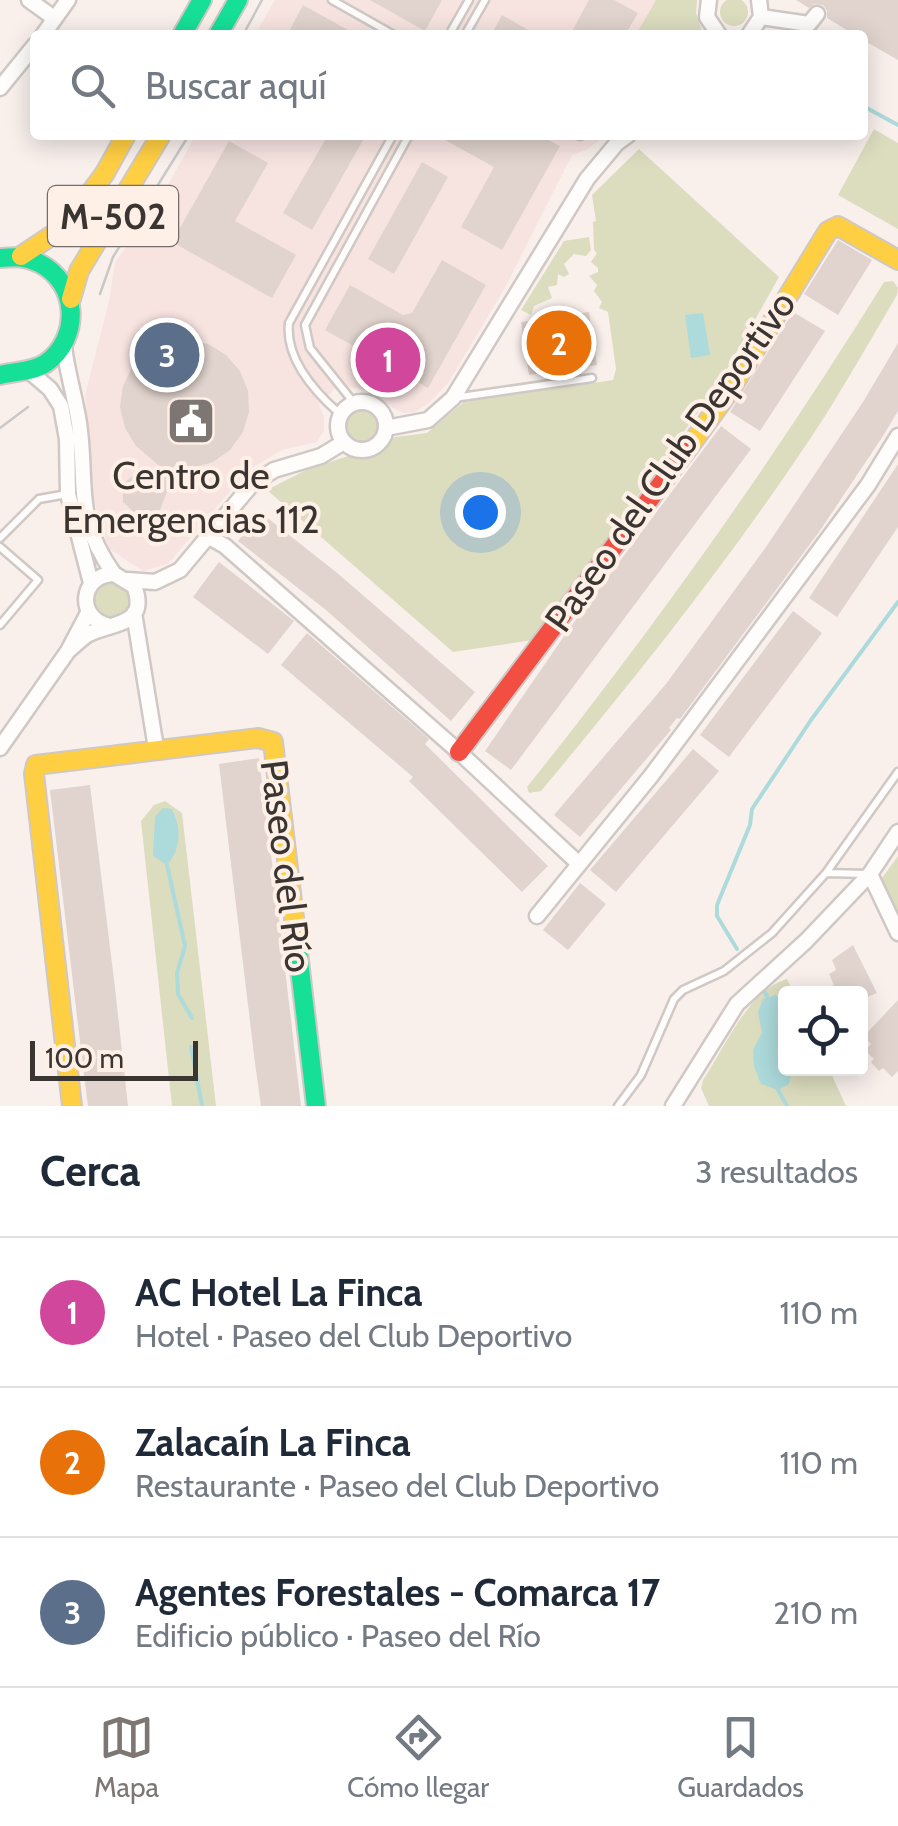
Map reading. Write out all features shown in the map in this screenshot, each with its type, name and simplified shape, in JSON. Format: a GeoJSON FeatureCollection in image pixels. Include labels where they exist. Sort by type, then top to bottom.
{"type":"FeatureCollection","features":[{"type":"Feature","properties":{"kind":"main road"},"geometry":{"type":"LineString","coordinates":[[185,30],[202,0]]}},
{"type":"Feature","properties":{"kind":"main road"},"geometry":{"type":"LineString","coordinates":[[221,30],[238,0]]}},
{"type":"Feature","properties":{"kind":"main road","name":"M-502"},"geometry":{"type":"LineString","coordinates":[[8,255],[66,226],[105,173],[123,140]]}},
{"type":"Feature","properties":{"kind":"main road","name":"M-502"},"geometry":{"type":"LineString","coordinates":[[71,298],[79,271],[158,140]]}},
{"type":"Feature","properties":{"kind":"main road","name":"Paseo del Club Deportivo"},"geometry":{"type":"LineString","coordinates":[[458,752],[628,532],[731,389],[828,231],[838,226],[898,260]]}},
{"type":"Feature","properties":{"kind":"main road","name":"M-502"},"geometry":{"type":"LineString","coordinates":[[8,255],[52,270],[64,283],[73,315],[64,346]]}},
{"type":"Feature","properties":{"kind":"main road"},"geometry":{"type":"LineString","coordinates":[[3,373],[29,371],[55,357],[64,346]]}},
{"type":"Feature","properties":{"kind":"main road","name":"Paseo del Río"},"geometry":{"type":"LineString","coordinates":[[72,1106],[36,765],[258,738],[273,742],[316,1106]]}},
{"type":"Feature","properties":{"kind":"street"},"geometry":{"type":"LineString","coordinates":[[29,0],[54,18]]}},
{"type":"Feature","properties":{"kind":"street"},"geometry":{"type":"LineString","coordinates":[[46,30],[68,0]]}},
{"type":"Feature","properties":{"kind":"street"},"geometry":{"type":"LineString","coordinates":[[709,0],[706,18],[715,30]]}},
{"type":"Feature","properties":{"kind":"street"},"geometry":{"type":"LineString","coordinates":[[753,30],[761,18],[759,0]]}},
{"type":"Feature","properties":{"kind":"street"},"geometry":{"type":"LineString","coordinates":[[761,18],[809,24],[817,14]]}},
{"type":"Feature","properties":{"kind":"street"},"geometry":{"type":"LineString","coordinates":[[0,88],[30,51]]}},
{"type":"Feature","properties":{"kind":"street"},"geometry":{"type":"LineString","coordinates":[[386,428],[428,420],[453,398],[587,179],[621,140]]}},
{"type":"Feature","properties":{"kind":"street"},"geometry":{"type":"LineString","coordinates":[[64,346],[79,426],[76,493],[96,547],[137,594],[156,748]]}},
{"type":"Feature","properties":{"kind":"street"},"geometry":{"type":"LineString","coordinates":[[29,371],[50,389],[61,406],[91,583],[85,598],[88,613],[94,620],[115,626],[132,637],[142,656]]}},
{"type":"Feature","properties":{"kind":"street"},"geometry":{"type":"LineString","coordinates":[[354,403],[370,403],[382,412],[384,436],[373,447],[358,450],[344,442],[338,428],[340,414],[354,403]]}},
{"type":"Feature","properties":{"kind":"street"},"geometry":{"type":"LineString","coordinates":[[537,916],[738,661],[868,484],[898,436]]}},
{"type":"Feature","properties":{"kind":"street"},"geometry":{"type":"LineString","coordinates":[[68,651],[87,635],[115,626],[136,608],[155,582],[180,570],[215,540],[252,484],[274,470],[321,456],[344,442]]}},
{"type":"Feature","properties":{"kind":"street"},"geometry":{"type":"LineString","coordinates":[[215,540],[458,752],[578,863]]}},
{"type":"Feature","properties":{"kind":"street"},"geometry":{"type":"LineString","coordinates":[[91,583],[106,574],[155,582]]}},
{"type":"Feature","properties":{"kind":"street"},"geometry":{"type":"LineString","coordinates":[[0,748],[68,651],[88,613]]}},
{"type":"Feature","properties":{"kind":"street"},"geometry":{"type":"LineString","coordinates":[[673,1106],[737,1004],[806,941],[870,874],[898,832]]}},
{"type":"Feature","properties":{"kind":"street"},"geometry":{"type":"LineString","coordinates":[[870,874],[898,933]]}},
{"type":"Feature","properties":{"kind":"lane"},"geometry":{"type":"LineString","coordinates":[[332,0],[385,30]]}},
{"type":"Feature","properties":{"kind":"lane"},"geometry":{"type":"LineString","coordinates":[[453,30],[469,0]]}},
{"type":"Feature","properties":{"kind":"lane"},"geometry":{"type":"LineString","coordinates":[[468,30],[485,0]]}},
{"type":"Feature","properties":{"kind":"lane"},"geometry":{"type":"LineString","coordinates":[[340,414],[292,356],[288,323],[390,140]]}},
{"type":"Feature","properties":{"kind":"lane"},"geometry":{"type":"LineString","coordinates":[[354,403],[310,348],[304,325],[406,140]]}},
{"type":"Feature","properties":{"kind":"lane"},"geometry":{"type":"LineString","coordinates":[[453,398],[592,378]]}},
{"type":"Feature","properties":{"kind":"lane"},"geometry":{"type":"LineString","coordinates":[[0,538],[39,500],[76,493]]}},
{"type":"Feature","properties":{"kind":"lane"},"geometry":{"type":"LineString","coordinates":[[0,547],[38,580],[0,626]]}},
{"type":"Feature","properties":{"kind":"lane"},"geometry":{"type":"LineString","coordinates":[[618,1106],[641,1075],[674,999],[683,990],[724,972],[772,933],[826,872],[898,772]]}},
{"type":"Feature","properties":{"kind":"lane"},"geometry":{"type":"LineString","coordinates":[[826,872],[870,874]]}},
{"type":"Feature","properties":{"kind":"shaded area"},"geometry":{"type":"Polygon","coordinates":[[[275,0],[697,0],[696,13],[703,30],[258,30],[275,0]]]}},
{"type":"Feature","properties":{"kind":"shaded area"},"geometry":{"type":"Polygon","coordinates":[[[193,140],[599,140],[572,155],[506,286],[449,382],[429,403],[405,413],[370,391],[339,385],[319,404],[324,431],[317,442],[282,450],[248,470],[168,564],[143,571],[109,549],[94,502],[85,395],[115,262],[153,211],[193,140]]]}},
{"type":"Feature","properties":{"kind":"green space"},"geometry":{"type":"Polygon","coordinates":[[[729,-1],[739,-1],[747,7],[747,17],[739,25],[729,25],[721,17],[721,7],[729,-1]]]}},
{"type":"Feature","properties":{"kind":"green space"},"geometry":{"type":"Polygon","coordinates":[[[656,0],[697,0],[701,30],[639,30],[656,0]]]}},
{"type":"Feature","properties":{"kind":"green space"},"geometry":{"type":"Polygon","coordinates":[[[874,129],[898,143],[898,229],[838,195],[874,129]]]}},
{"type":"Feature","properties":{"kind":"green space"},"geometry":{"type":"Polygon","coordinates":[[[639,149],[779,277],[720,382],[533,640],[453,652],[267,490],[306,470],[348,456],[370,456],[395,437],[427,433],[464,402],[613,380],[616,369],[608,312],[599,308],[602,302],[594,291],[597,285],[589,276],[598,272],[591,262],[597,253],[592,195],[639,149]]]}},
{"type":"Feature","properties":{"kind":"green space"},"geometry":{"type":"Polygon","coordinates":[[[589,237],[591,250],[586,256],[574,254],[564,264],[569,274],[558,274],[557,285],[548,287],[552,298],[534,306],[531,315],[521,310],[564,241],[589,237]]]}},
{"type":"Feature","properties":{"kind":"green space"},"geometry":{"type":"Polygon","coordinates":[[[893,281],[897,295],[827,413],[760,511],[579,745],[541,791],[529,793],[527,787],[668,603],[757,477],[884,282],[893,281]]]}},
{"type":"Feature","properties":{"kind":"green space"},"geometry":{"type":"Polygon","coordinates":[[[362,410],[373,415],[378,426],[373,437],[362,442],[351,437],[346,426],[351,415],[362,410]]]}},
{"type":"Feature","properties":{"kind":"green space"},"geometry":{"type":"Polygon","coordinates":[[[111,582],[123,588],[129,600],[123,612],[111,618],[99,612],[93,600],[99,588],[111,582]]]}},
{"type":"Feature","properties":{"kind":"green space"},"geometry":{"type":"Polygon","coordinates":[[[165,801],[182,813],[216,1106],[172,1106],[141,821],[154,805],[165,801]]]}},
{"type":"Feature","properties":{"kind":"green space"},"geometry":{"type":"Polygon","coordinates":[[[898,856],[898,924],[879,882],[898,856]]]}},
{"type":"Feature","properties":{"kind":"green space"},"geometry":{"type":"Polygon","coordinates":[[[787,979],[790,986],[778,986],[778,1076],[832,1076],[846,1106],[709,1106],[701,1088],[703,1080],[749,1008],[773,985],[787,979]]]}},
{"type":"Feature","properties":{"kind":"water"},"geometry":{"type":"Polygon","coordinates":[[[703,313],[710,355],[691,358],[685,315],[703,313]]]}},
{"type":"Feature","properties":{"kind":"water"},"geometry":{"type":"Polygon","coordinates":[[[163,808],[172,809],[178,831],[178,845],[167,865],[153,856],[155,817],[163,808]]]}},
{"type":"Feature","properties":{"kind":"water"},"geometry":{"type":"Polygon","coordinates":[[[778,997],[778,1076],[791,1076],[789,1084],[778,1090],[761,1084],[754,1066],[753,1050],[762,1033],[758,1012],[763,999],[778,997]]]}},
{"type":"Feature","properties":{"kind":"building"},"geometry":{"type":"Polygon","coordinates":[[[370,0],[442,0],[423,30],[370,0]]]}},
{"type":"Feature","properties":{"kind":"building"},"geometry":{"type":"Polygon","coordinates":[[[589,0],[614,0],[638,13],[628,30],[573,30],[589,0]]]}},
{"type":"Feature","properties":{"kind":"building"},"geometry":{"type":"Polygon","coordinates":[[[796,0],[898,0],[898,60],[868,43],[868,30],[847,30],[827,18],[823,5],[809,8],[796,0]]]}},
{"type":"Feature","properties":{"kind":"building"},"geometry":{"type":"Polygon","coordinates":[[[303,5],[348,30],[290,30],[303,5]]]}},
{"type":"Feature","properties":{"kind":"building"},"geometry":{"type":"Polygon","coordinates":[[[502,15],[528,30],[494,30],[502,15]]]}},
{"type":"Feature","properties":{"kind":"building"},"geometry":{"type":"Polygon","coordinates":[[[325,140],[363,140],[312,230],[283,213],[325,140]]]}},
{"type":"Feature","properties":{"kind":"building"},"geometry":{"type":"Polygon","coordinates":[[[445,140],[549,140],[560,146],[502,250],[461,227],[494,167],[445,140]]]}},
{"type":"Feature","properties":{"kind":"building"},"geometry":{"type":"Polygon","coordinates":[[[229,141],[268,163],[235,221],[296,255],[272,298],[172,242],[229,141]]]}},
{"type":"Feature","properties":{"kind":"building"},"geometry":{"type":"Polygon","coordinates":[[[422,162],[448,177],[394,274],[368,259],[422,162]]]}},
{"type":"Feature","properties":{"kind":"building"},"geometry":{"type":"Polygon","coordinates":[[[838,240],[872,260],[838,315],[804,294],[838,240]]]}},
{"type":"Feature","properties":{"kind":"building"},"geometry":{"type":"Polygon","coordinates":[[[442,260],[486,285],[428,388],[325,330],[350,285],[403,315],[412,313],[442,260]]]}},
{"type":"Feature","properties":{"kind":"building"},"geometry":{"type":"Polygon","coordinates":[[[589,312],[597,365],[529,375],[521,322],[589,312]]]}},
{"type":"Feature","properties":{"kind":"building"},"geometry":{"type":"Polygon","coordinates":[[[793,312],[825,331],[760,431],[730,412],[793,312]]]}},
{"type":"Feature","properties":{"kind":"building","name":"Centro de Emergencias 112"},"geometry":{"type":"Polygon","coordinates":[[[166,342],[208,344],[226,355],[240,371],[248,391],[249,412],[243,432],[230,450],[213,462],[176,468],[160,510],[136,514],[123,502],[123,484],[137,472],[162,468],[136,446],[125,428],[120,407],[123,386],[132,367],[147,352],[166,342]]]}},
{"type":"Feature","properties":{"kind":"building"},"geometry":{"type":"Polygon","coordinates":[[[898,343],[898,411],[883,436],[819,532],[680,719],[580,837],[554,815],[666,684],[766,547],[898,343]]]}},
{"type":"Feature","properties":{"kind":"building"},"geometry":{"type":"Polygon","coordinates":[[[721,426],[751,449],[511,770],[485,751],[569,629],[721,426]]]}},
{"type":"Feature","properties":{"kind":"building"},"geometry":{"type":"Polygon","coordinates":[[[898,464],[898,527],[837,617],[809,598],[898,464]]]}},
{"type":"Feature","properties":{"kind":"building"},"geometry":{"type":"Polygon","coordinates":[[[260,512],[475,692],[451,721],[326,610],[238,541],[260,512]]]}},
{"type":"Feature","properties":{"kind":"building"},"geometry":{"type":"Polygon","coordinates":[[[219,562],[294,621],[268,654],[193,597],[219,562]]]}},
{"type":"Feature","properties":{"kind":"building"},"geometry":{"type":"Polygon","coordinates":[[[793,611],[822,633],[729,757],[700,735],[793,611]]]}},
{"type":"Feature","properties":{"kind":"building"},"geometry":{"type":"Polygon","coordinates":[[[307,633],[429,739],[425,744],[548,866],[522,892],[409,781],[413,777],[281,665],[307,633]]]}},
{"type":"Feature","properties":{"kind":"building"},"geometry":{"type":"Polygon","coordinates":[[[693,749],[719,771],[616,892],[590,870],[693,749]]]}},
{"type":"Feature","properties":{"kind":"building"},"geometry":{"type":"Polygon","coordinates":[[[259,758],[301,1106],[261,1106],[255,1063],[219,764],[259,758]]]}},
{"type":"Feature","properties":{"kind":"building"},"geometry":{"type":"Polygon","coordinates":[[[90,785],[128,1106],[88,1106],[50,790],[90,785]]]}},
{"type":"Feature","properties":{"kind":"building"},"geometry":{"type":"Polygon","coordinates":[[[580,883],[606,904],[568,950],[543,930],[580,883]]]}},
{"type":"Feature","properties":{"kind":"building"},"geometry":{"type":"Polygon","coordinates":[[[853,945],[877,993],[868,997],[868,986],[832,986],[829,974],[836,970],[832,960],[853,945]]]}},
{"type":"Feature","properties":{"kind":"building"},"geometry":{"type":"Polygon","coordinates":[[[898,1000],[898,1071],[892,1077],[871,1062],[874,1059],[868,1053],[871,1044],[868,1032],[898,1000]]]}},
{"type":"Feature","properties":{"kind":"waterway"},"geometry":{"type":"LineString","coordinates":[[868,109],[898,125]]}},
{"type":"Feature","properties":{"kind":"waterway"},"geometry":{"type":"LineString","coordinates":[[737,949],[717,916],[717,905],[750,825],[752,809],[811,720],[898,602]]}},
{"type":"Feature","properties":{"kind":"waterway"},"geometry":{"type":"LineString","coordinates":[[167,865],[185,946],[177,973],[178,994],[192,1018]]}},
{"type":"Feature","properties":{"kind":"waterway"},"geometry":{"type":"LineString","coordinates":[[764,991],[767,996]]}},
{"type":"Feature","properties":{"kind":"waterway"},"geometry":{"type":"LineString","coordinates":[[191,1047],[202,1106]]}},
{"type":"Feature","properties":{"kind":"waterway"},"geometry":{"type":"LineString","coordinates":[[778,1090],[787,1106]]}},
{"type":"Feature","properties":{"kind":"tram line"},"geometry":{"type":"LineString","coordinates":[[246,30],[262,0]]}},
{"type":"Feature","properties":{"kind":"tram line"},"geometry":{"type":"LineString","coordinates":[[100,294],[113,257],[186,140]]}},
{"type":"Feature","properties":{"kind":"tram line"},"geometry":{"type":"LineString","coordinates":[[0,428],[28,407]]}},
{"type":"Feature","properties":{"kind":"traffic: fast"},"geometry":{"type":"LineString","coordinates":[[185,30],[202,0]]}},
{"type":"Feature","properties":{"kind":"traffic: fast"},"geometry":{"type":"LineString","coordinates":[[221,30],[238,0]]}},
{"type":"Feature","properties":{"kind":"traffic: fast"},"geometry":{"type":"LineString","coordinates":[[0,258],[29,259],[52,272],[62,284],[71,311],[65,340],[46,363],[0,375]]}},
{"type":"Feature","properties":{"kind":"traffic: fast"},"geometry":{"type":"LineString","coordinates":[[296,935],[316,1106]]}},
{"type":"Feature","properties":{"kind":"traffic: slow"},"geometry":{"type":"LineString","coordinates":[[21,256],[66,226],[105,173],[123,140]]}},
{"type":"Feature","properties":{"kind":"traffic: slow"},"geometry":{"type":"LineString","coordinates":[[71,299],[79,271],[158,140]]}},
{"type":"Feature","properties":{"kind":"traffic: slow"},"geometry":{"type":"LineString","coordinates":[[689,447],[731,389],[828,231],[838,226],[898,260]]}},
{"type":"Feature","properties":{"kind":"traffic: slow"},"geometry":{"type":"LineString","coordinates":[[72,1106],[36,765],[258,738],[273,742],[296,935]]}},
{"type":"Feature","properties":{"kind":"traffic: jam"},"geometry":{"type":"LineString","coordinates":[[459,752],[689,447]]}},
{"type":"Feature","properties":{"kind":"place","name":"Zalacaín La Finca"},"geometry":{"type":"Point","coordinates":[559,343]}},
{"type":"Feature","properties":{"kind":"place","name":"Agentes Forestales - Comarca 17"},"geometry":{"type":"Point","coordinates":[167,355]}},
{"type":"Feature","properties":{"kind":"place","name":"AC Hotel La Finca"},"geometry":{"type":"Point","coordinates":[388,360]}},
{"type":"Feature","properties":{"kind":"place","name":"Centro de Emergencias 112"},"geometry":{"type":"Point","coordinates":[191,421]}}]}
